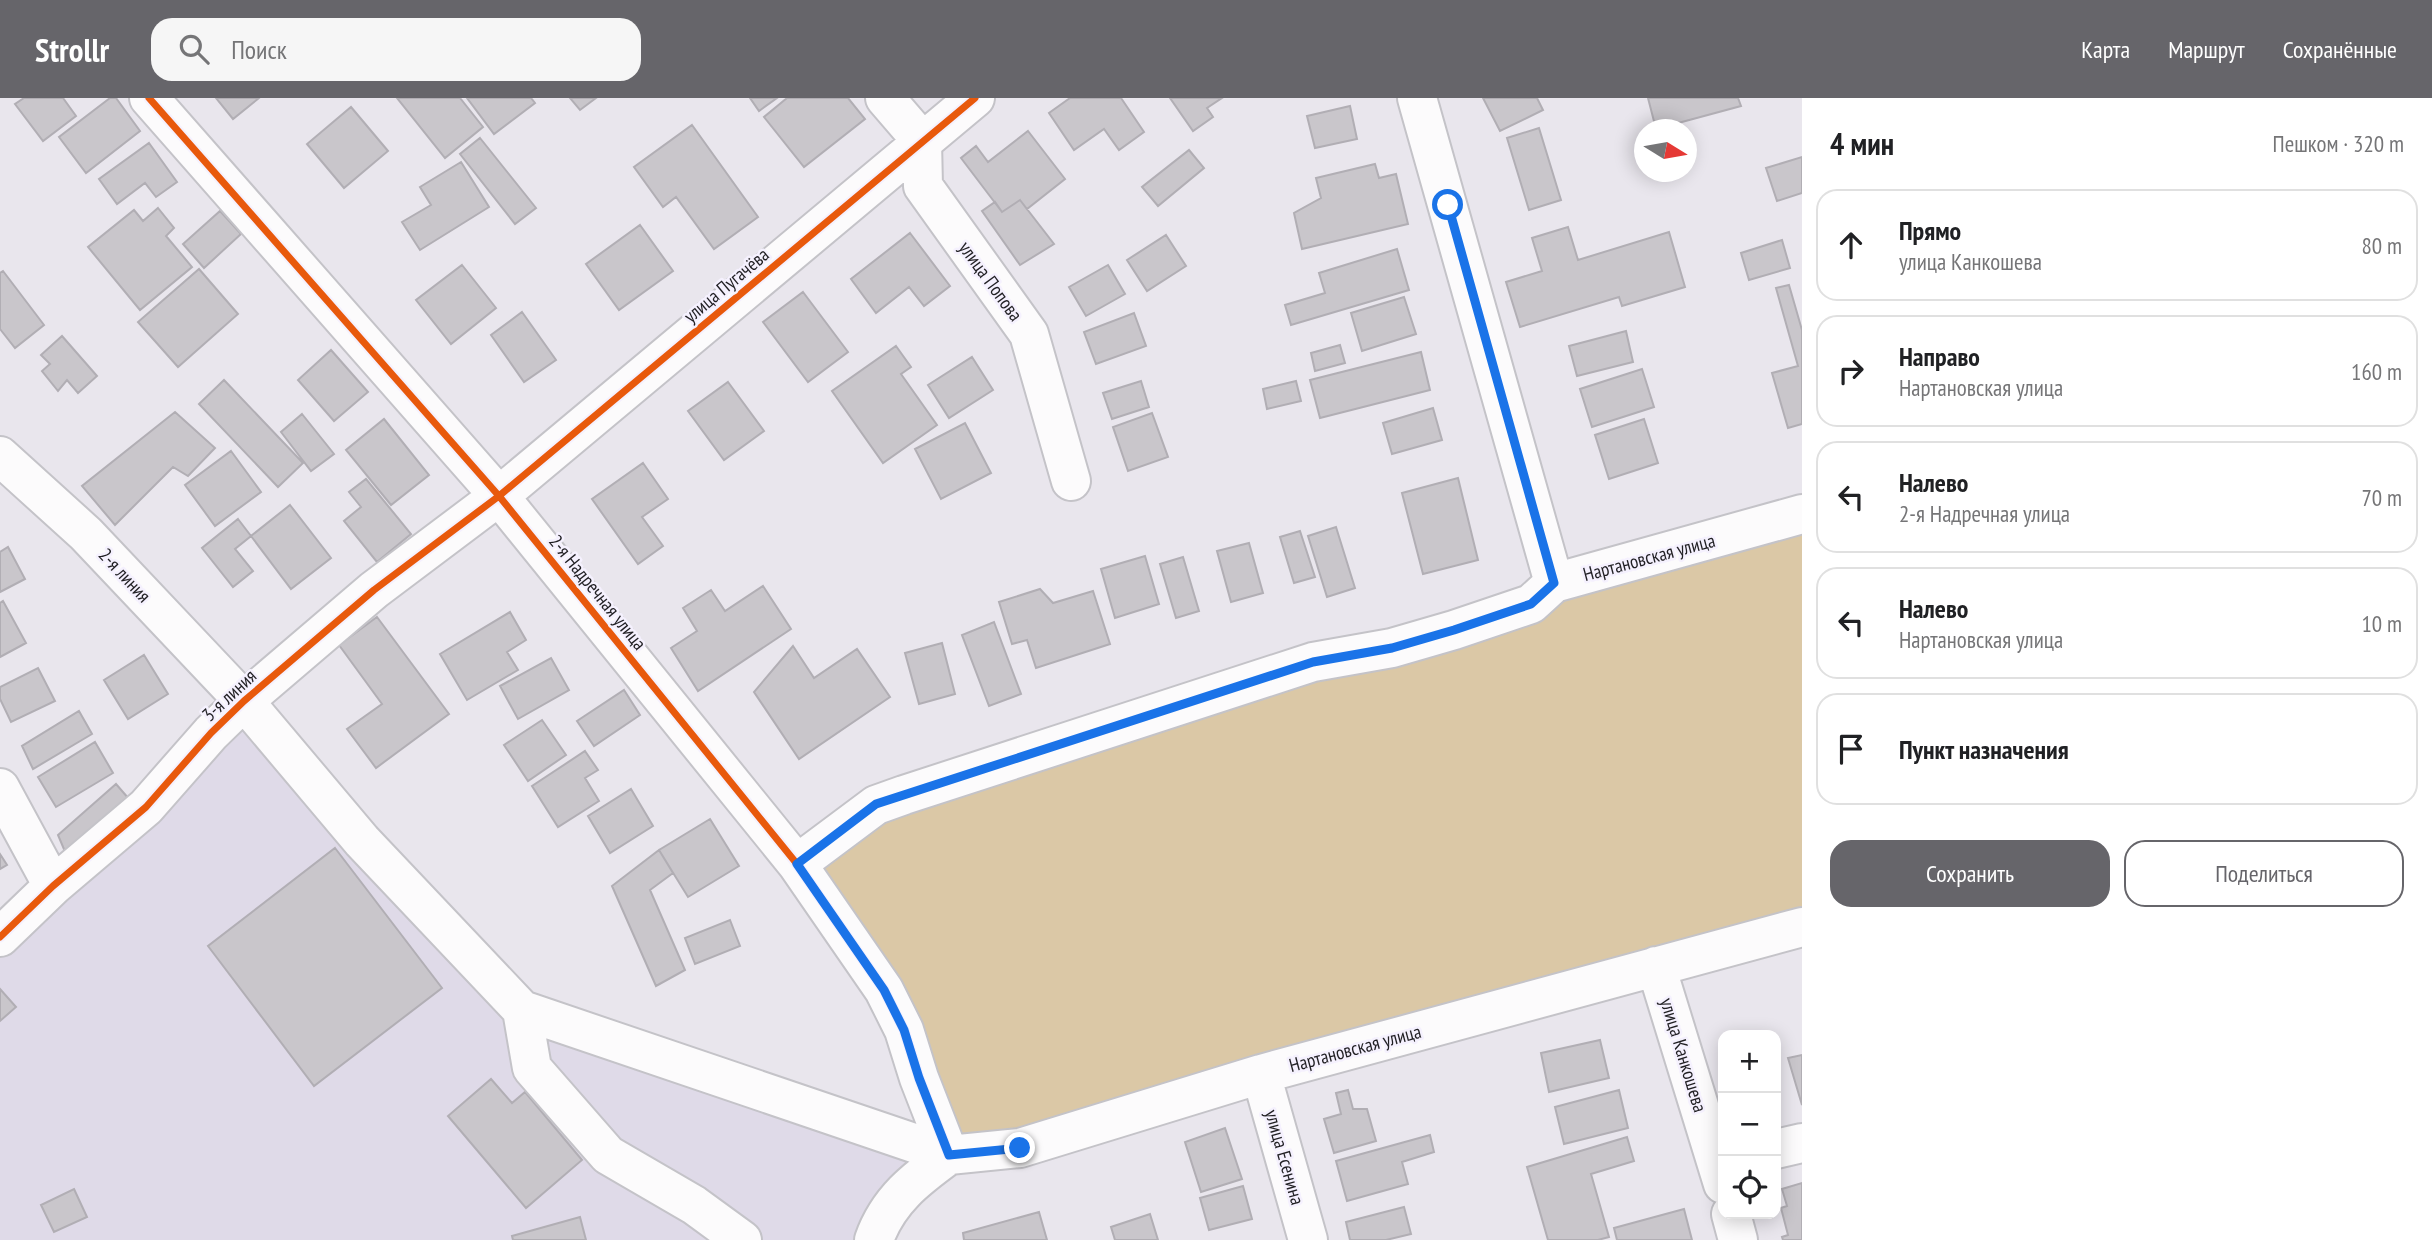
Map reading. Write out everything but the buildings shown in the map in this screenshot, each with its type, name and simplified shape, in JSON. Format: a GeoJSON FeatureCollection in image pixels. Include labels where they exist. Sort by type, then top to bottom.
{"type":"FeatureCollection","features":[{"type":"Feature","properties":{"kind":"street","name":"2-я Надречная улица"},"geometry":{"type":"LineString","coordinates":[[149,98],[499,496],[797,864],[884,990],[904,1030],[919,1078],[949,1155]]}},
{"type":"Feature","properties":{"kind":"street"},"geometry":{"type":"LineString","coordinates":[[886,98],[922,141]]}},
{"type":"Feature","properties":{"kind":"street","name":"улица Пугачёва"},"geometry":{"type":"LineString","coordinates":[[499,496],[975,98]]}},
{"type":"Feature","properties":{"kind":"street"},"geometry":{"type":"LineString","coordinates":[[1417,98],[1554,583]]}},
{"type":"Feature","properties":{"kind":"street","name":"улица Попова"},"geometry":{"type":"LineString","coordinates":[[922,141],[923,186],[1029,334],[1071,481]]}},
{"type":"Feature","properties":{"kind":"street","name":"2-я линия"},"geometry":{"type":"LineString","coordinates":[[0,456],[86,534],[244,701],[362,841],[522,1010]]}},
{"type":"Feature","properties":{"kind":"street","name":"3-я линия"},"geometry":{"type":"LineString","coordinates":[[0,937],[53,886],[146,807],[211,733],[244,701],[374,590],[499,496]]}},
{"type":"Feature","properties":{"kind":"street","name":"Нартановская улица"},"geometry":{"type":"LineString","coordinates":[[797,864],[876,804],[1313,662],[1392,648],[1454,630],[1531,604],[1554,583],[1802,514]]}},
{"type":"Feature","properties":{"kind":"street"},"geometry":{"type":"LineString","coordinates":[[0,788],[53,886]]}},
{"type":"Feature","properties":{"kind":"street","name":"Нартановская улица"},"geometry":{"type":"LineString","coordinates":[[949,1155],[1020,1148],[1261,1074],[1802,927]]}},
{"type":"Feature","properties":{"kind":"street","name":"улица Канкошева"},"geometry":{"type":"LineString","coordinates":[[1656,966],[1718,1161]]}},
{"type":"Feature","properties":{"kind":"street"},"geometry":{"type":"LineString","coordinates":[[742,1240],[694,1205],[608,1155],[532,1068],[522,1010],[949,1155]]}},
{"type":"Feature","properties":{"kind":"street","name":"улица Есенина"},"geometry":{"type":"LineString","coordinates":[[1261,1074],[1308,1240]]}},
{"type":"Feature","properties":{"kind":"street"},"geometry":{"type":"LineString","coordinates":[[1781,1148],[1802,1143]]}},
{"type":"Feature","properties":{"kind":"street"},"geometry":{"type":"LineString","coordinates":[[874,1240],[881,1221],[910,1183],[949,1155]]}},
{"type":"Feature","properties":{"kind":"street"},"geometry":{"type":"LineString","coordinates":[[1732,1219],[1738,1240]]}},
{"type":"Feature","properties":{"kind":"shaded area"},"geometry":{"type":"Polygon","coordinates":[[[1802,514],[1802,927],[949,1155],[797,864],[853,821],[1802,514]]]}},
{"type":"Feature","properties":{"kind":"shaded area"},"geometry":{"type":"Polygon","coordinates":[[[244,701],[522,1010],[949,1155],[874,1240],[0,1240],[0,937],[244,701]]]}},
{"type":"Feature","properties":{"kind":"cycle path"},"geometry":{"type":"LineString","coordinates":[[149,98],[499,496],[797,864],[884,990],[904,1030],[919,1078],[949,1155]]}},
{"type":"Feature","properties":{"kind":"cycle path"},"geometry":{"type":"LineString","coordinates":[[0,937],[53,886],[146,807],[211,733],[244,701],[374,590],[499,496],[975,98]]}},
{"type":"Feature","properties":{"kind":"route"},"geometry":{"type":"LineString","coordinates":[[1020,1148],[949,1155],[919,1078],[904,1030],[884,990],[797,864],[876,804],[1313,662],[1392,648],[1454,630],[1531,604],[1554,583],[1448,205]]}}]}
